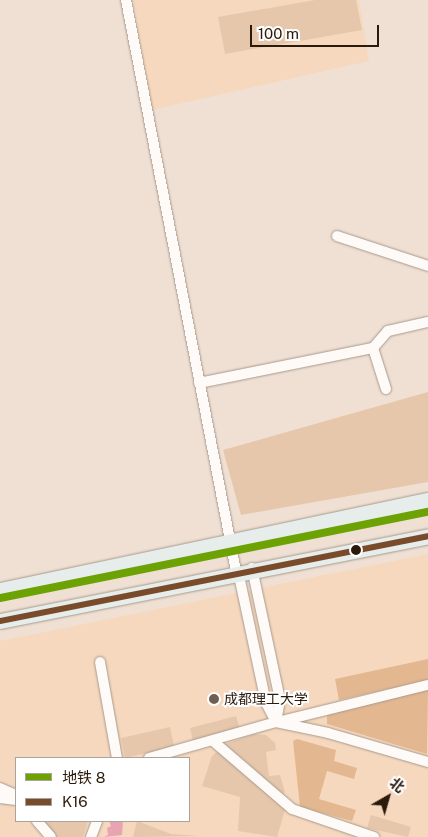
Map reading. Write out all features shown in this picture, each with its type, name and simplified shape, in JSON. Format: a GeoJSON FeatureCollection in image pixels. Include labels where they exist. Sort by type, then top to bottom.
{"type":"FeatureCollection","features":[{"type":"Feature","properties":{"kind":"main road"},"geometry":{"type":"LineString","coordinates":[[0,590],[428,500]]}},
{"type":"Feature","properties":{"kind":"main road"},"geometry":{"type":"LineString","coordinates":[[0,621],[242,570],[428,536]]}},
{"type":"Feature","properties":{"kind":"street"},"geometry":{"type":"LineString","coordinates":[[126,0],[230,541],[242,570],[266,703],[276,722]]}},
{"type":"Feature","properties":{"kind":"street"},"geometry":{"type":"LineString","coordinates":[[337,236],[428,266]]}},
{"type":"Feature","properties":{"kind":"street"},"geometry":{"type":"LineString","coordinates":[[199,383],[373,348],[388,331],[428,322]]}},
{"type":"Feature","properties":{"kind":"street"},"geometry":{"type":"LineString","coordinates":[[373,348],[386,389]]}},
{"type":"Feature","properties":{"kind":"street"},"geometry":{"type":"LineString","coordinates":[[100,662],[117,757]]}},
{"type":"Feature","properties":{"kind":"street"},"geometry":{"type":"LineString","coordinates":[[153,757],[276,722],[428,685]]}},
{"type":"Feature","properties":{"kind":"street"},"geometry":{"type":"LineString","coordinates":[[276,722],[328,733],[428,762]]}},
{"type":"Feature","properties":{"kind":"street"},"geometry":{"type":"LineString","coordinates":[[212,741],[292,809],[374,837]]}},
{"type":"Feature","properties":{"kind":"street"},"geometry":{"type":"LineString","coordinates":[[0,788],[15,795]]}},
{"type":"Feature","properties":{"kind":"street"},"geometry":{"type":"LineString","coordinates":[[0,798],[15,800]]}},
{"type":"Feature","properties":{"kind":"street"},"geometry":{"type":"LineString","coordinates":[[38,822],[51,837]]}},
{"type":"Feature","properties":{"kind":"street"},"geometry":{"type":"LineString","coordinates":[[92,837],[97,822]]}},
{"type":"Feature","properties":{"kind":"shaded area"},"geometry":{"type":"Polygon","coordinates":[[[133,0],[359,0],[369,61],[152,110],[133,0]]]}},
{"type":"Feature","properties":{"kind":"shaded area"},"geometry":{"type":"Polygon","coordinates":[[[315,0],[356,0],[362,30],[225,54],[218,17],[315,0]]]}},
{"type":"Feature","properties":{"kind":"shaded area"},"geometry":{"type":"Polygon","coordinates":[[[428,392],[428,482],[241,515],[223,450],[428,392]]]}},
{"type":"Feature","properties":{"kind":"shaded area","name":"成都理工大学"},"geometry":{"type":"Polygon","coordinates":[[[428,554],[428,837],[0,837],[0,641],[428,554]]]}},
{"type":"Feature","properties":{"kind":"shaded area"},"geometry":{"type":"Polygon","coordinates":[[[428,659],[428,680],[339,700],[335,679],[428,659]]]}},
{"type":"Feature","properties":{"kind":"shaded area"},"geometry":{"type":"Polygon","coordinates":[[[428,689],[427,754],[327,724],[327,714],[428,689]]]}},
{"type":"Feature","properties":{"kind":"shaded area"},"geometry":{"type":"Polygon","coordinates":[[[236,716],[240,729],[193,741],[190,728],[236,716]]]}},
{"type":"Feature","properties":{"kind":"shaded area"},"geometry":{"type":"Polygon","coordinates":[[[170,727],[174,747],[125,757],[121,738],[170,727]]]}},
{"type":"Feature","properties":{"kind":"shaded area"},"geometry":{"type":"Polygon","coordinates":[[[254,734],[266,735],[275,743],[276,750],[266,752],[269,776],[280,775],[285,792],[282,794],[225,744],[254,734]]]}},
{"type":"Feature","properties":{"kind":"shaded area"},"geometry":{"type":"Polygon","coordinates":[[[297,739],[336,750],[334,761],[357,768],[354,779],[327,771],[319,799],[356,810],[352,821],[300,807],[293,741],[297,739]]]}},
{"type":"Feature","properties":{"kind":"shaded area"},"geometry":{"type":"Polygon","coordinates":[[[218,751],[285,810],[277,837],[238,831],[240,797],[202,786],[212,756],[218,751]]]}},
{"type":"Feature","properties":{"kind":"shaded area"},"geometry":{"type":"Polygon","coordinates":[[[371,815],[411,827],[408,837],[367,828],[371,815]]]}},
{"type":"Feature","properties":{"kind":"shaded area"},"geometry":{"type":"Polygon","coordinates":[[[43,822],[88,822],[83,837],[56,837],[43,822]]]}},
{"type":"Feature","properties":{"kind":"shaded area"},"geometry":{"type":"Polygon","coordinates":[[[109,822],[123,822],[122,835],[104,837],[108,835],[107,828],[111,826],[109,822]]]}},
{"type":"Feature","properties":{"kind":"shaded area"},"geometry":{"type":"Polygon","coordinates":[[[137,822],[171,834],[199,836],[133,837],[137,822]]]}},
{"type":"Feature","properties":{"kind":"metro line","name":"8"},"geometry":{"type":"LineString","coordinates":[[0,598],[428,512]]}},
{"type":"Feature","properties":{"kind":"transit line","name":"K16"},"geometry":{"type":"LineString","coordinates":[[0,621],[428,536]]}},
{"type":"Feature","properties":{"kind":"place","name":"成都理工大学"},"geometry":{"type":"Point","coordinates":[214,699]}}]}
